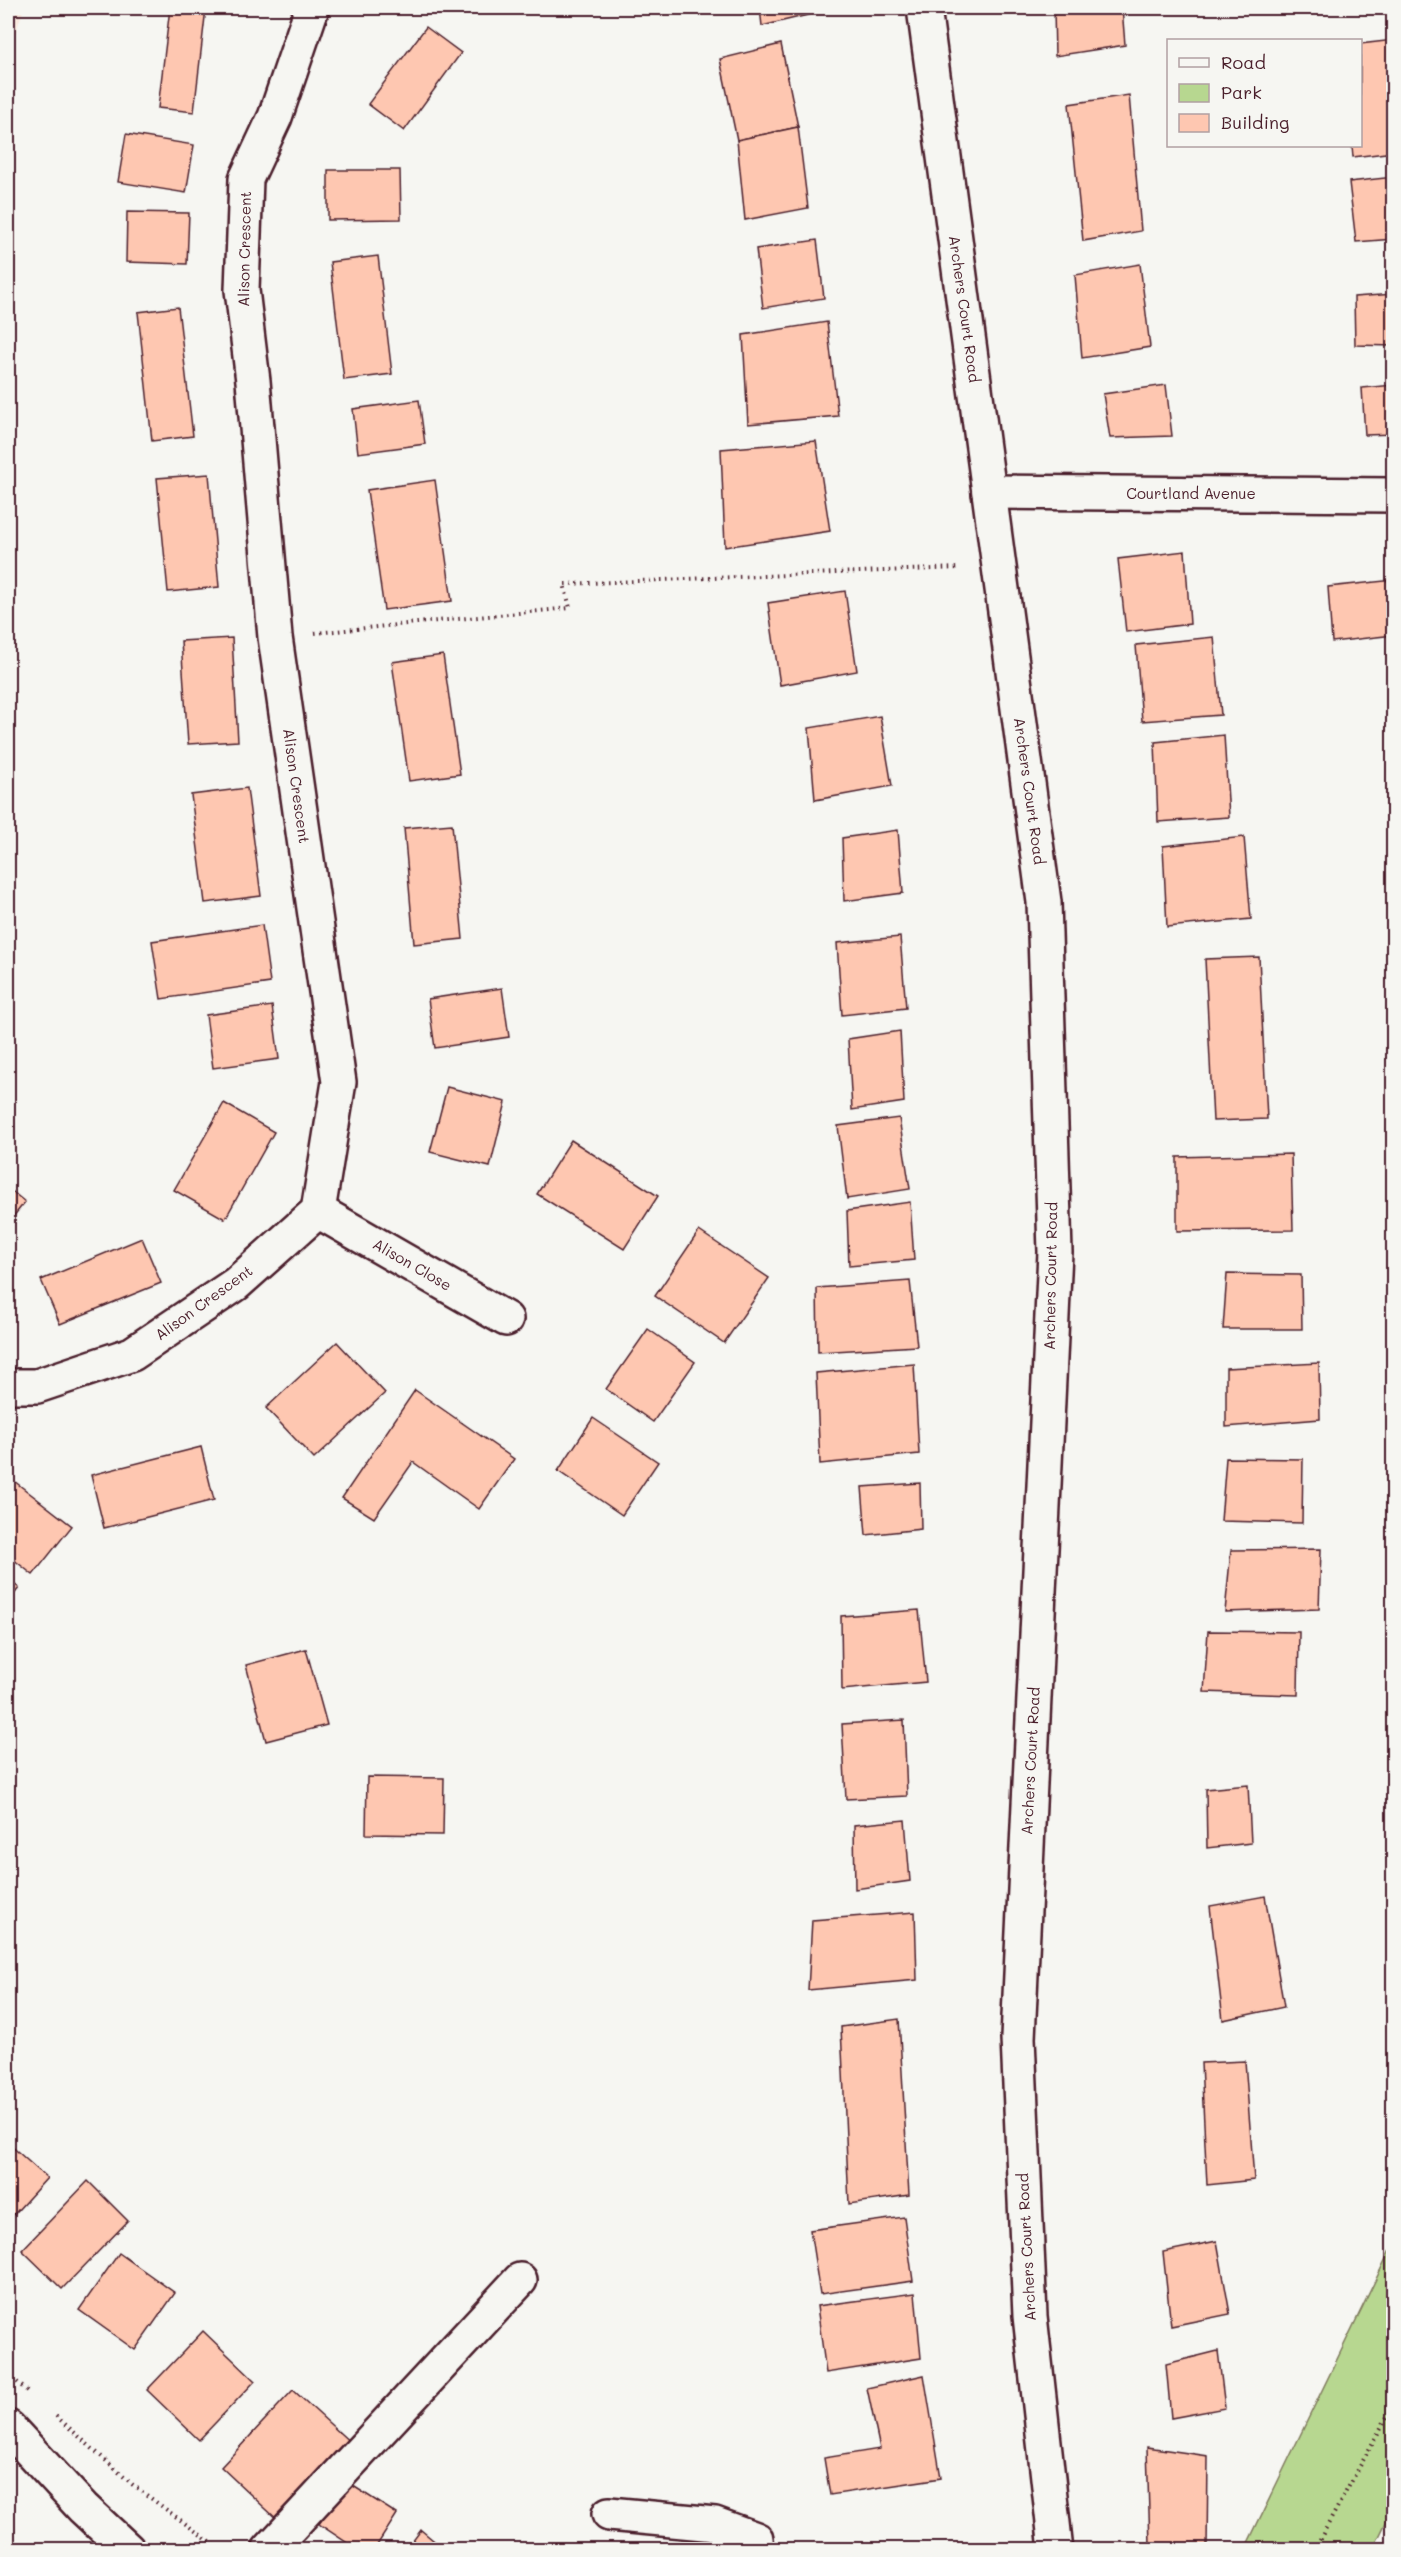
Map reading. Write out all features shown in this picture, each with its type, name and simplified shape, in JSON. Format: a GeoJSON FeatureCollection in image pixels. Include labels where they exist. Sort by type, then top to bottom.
{"type":"FeatureCollection","features":[{"type":"Feature","properties":{"kind":"street","name":"Alison Crescent"},"geometry":{"type":"LineString","coordinates":[[8,1386],[37,1386],[132,1354],[236,1284],[318,1210],[339,1082],[275,637],[253,381],[242,290],[246,179],[275,117],[312,8]]}},
{"type":"Feature","properties":{"kind":"street","name":"Archers Court Road"},"geometry":{"type":"LineString","coordinates":[[924,8],[1044,902],[1055,1252],[1018,2038],[1030,2316],[1056,2550]]}},
{"type":"Feature","properties":{"kind":"street","name":"Courtland Avenue"},"geometry":{"type":"LineString","coordinates":[[989,492],[1394,495]]}},
{"type":"Feature","properties":{"kind":"street","name":"Alison Close"},"geometry":{"type":"LineString","coordinates":[[318,1210],[506,1319]]}},
{"type":"Feature","properties":{"kind":"street"},"geometry":{"type":"LineString","coordinates":[[269,2550],[408,2397],[520,2280]]}},
{"type":"Feature","properties":{"kind":"street"},"geometry":{"type":"LineString","coordinates":[[8,2427],[83,2508],[128,2550]]}},
{"type":"Feature","properties":{"kind":"street"},"geometry":{"type":"LineString","coordinates":[[609,2514],[715,2524],[756,2539],[757,2550]]}},
{"type":"Feature","properties":{"kind":"path"},"geometry":{"type":"LineString","coordinates":[[275,637],[570,608],[564,584],[999,566]]}},
{"type":"Feature","properties":{"kind":"path"},"geometry":{"type":"LineString","coordinates":[[8,2374],[34,2398]]}},
{"type":"Feature","properties":{"kind":"path"},"geometry":{"type":"LineString","coordinates":[[1314,2550],[1394,2404]]}},
{"type":"Feature","properties":{"kind":"path"},"geometry":{"type":"LineString","coordinates":[[52,2414],[133,2485],[221,2550]]}},
{"type":"Feature","properties":{"kind":"shaded area"},"geometry":{"type":"Polygon","coordinates":[[[8,8],[24,8],[8,54],[8,8]]]}},
{"type":"Feature","properties":{"kind":"green space"},"geometry":{"type":"Polygon","coordinates":[[[1393,2244],[1393,2508],[1373,2549],[1245,2549],[1393,2244]]]}},
{"type":"Feature","properties":{"kind":"building"},"geometry":{"type":"Polygon","coordinates":[[[170,8],[206,8],[194,112],[158,108],[170,8]]]}},
{"type":"Feature","properties":{"kind":"building"},"geometry":{"type":"Polygon","coordinates":[[[760,8],[837,8],[762,26],[760,8]]]}},
{"type":"Feature","properties":{"kind":"building"},"geometry":{"type":"Polygon","coordinates":[[[1054,8],[1122,8],[1125,45],[1055,56],[1054,8]]]}},
{"type":"Feature","properties":{"kind":"building"},"geometry":{"type":"Polygon","coordinates":[[[426,27],[461,53],[404,131],[368,104],[426,27]]]}},
{"type":"Feature","properties":{"kind":"building"},"geometry":{"type":"Polygon","coordinates":[[[1394,40],[1394,152],[1353,157],[1352,147],[1362,147],[1362,44],[1394,40]]]}},
{"type":"Feature","properties":{"kind":"building"},"geometry":{"type":"Polygon","coordinates":[[[781,44],[798,127],[737,140],[720,59],[781,44]]]}},
{"type":"Feature","properties":{"kind":"building"},"geometry":{"type":"Polygon","coordinates":[[[1129,95],[1141,231],[1083,241],[1069,104],[1129,95]]]}},
{"type":"Feature","properties":{"kind":"building"},"geometry":{"type":"Polygon","coordinates":[[[798,127],[808,208],[745,220],[737,140],[798,127]]]}},
{"type":"Feature","properties":{"kind":"building"},"geometry":{"type":"Polygon","coordinates":[[[126,134],[194,145],[186,193],[118,182],[126,134]]]}},
{"type":"Feature","properties":{"kind":"building"},"geometry":{"type":"Polygon","coordinates":[[[328,170],[400,170],[401,219],[328,220],[328,170]]]}},
{"type":"Feature","properties":{"kind":"building"},"geometry":{"type":"Polygon","coordinates":[[[1394,177],[1394,239],[1356,242],[1349,182],[1394,177]]]}},
{"type":"Feature","properties":{"kind":"building"},"geometry":{"type":"Polygon","coordinates":[[[127,212],[189,213],[187,264],[126,262],[127,212]]]}},
{"type":"Feature","properties":{"kind":"building"},"geometry":{"type":"Polygon","coordinates":[[[817,240],[824,298],[763,308],[756,249],[817,240]]]}},
{"type":"Feature","properties":{"kind":"building"},"geometry":{"type":"Polygon","coordinates":[[[378,256],[392,374],[344,380],[330,262],[378,256]]]}},
{"type":"Feature","properties":{"kind":"building"},"geometry":{"type":"Polygon","coordinates":[[[1140,264],[1150,347],[1082,358],[1075,275],[1140,264]]]}},
{"type":"Feature","properties":{"kind":"building"},"geometry":{"type":"Polygon","coordinates":[[[1394,294],[1394,346],[1355,345],[1354,297],[1394,294]]]}},
{"type":"Feature","properties":{"kind":"building"},"geometry":{"type":"Polygon","coordinates":[[[178,307],[193,436],[152,441],[138,312],[178,307]]]}},
{"type":"Feature","properties":{"kind":"building"},"geometry":{"type":"Polygon","coordinates":[[[827,322],[838,416],[748,424],[743,335],[827,322]]]}},
{"type":"Feature","properties":{"kind":"building"},"geometry":{"type":"Polygon","coordinates":[[[1166,385],[1172,436],[1110,438],[1103,394],[1166,385]]]}},
{"type":"Feature","properties":{"kind":"building"},"geometry":{"type":"Polygon","coordinates":[[[1394,385],[1394,434],[1365,435],[1362,388],[1394,385]]]}},
{"type":"Feature","properties":{"kind":"building"},"geometry":{"type":"Polygon","coordinates":[[[419,400],[425,444],[358,453],[353,409],[419,400]]]}},
{"type":"Feature","properties":{"kind":"building"},"geometry":{"type":"Polygon","coordinates":[[[816,441],[830,531],[725,547],[721,449],[816,441]]]}},
{"type":"Feature","properties":{"kind":"building"},"geometry":{"type":"Polygon","coordinates":[[[209,474],[219,587],[168,592],[157,478],[209,474]]]}},
{"type":"Feature","properties":{"kind":"building"},"geometry":{"type":"Polygon","coordinates":[[[435,480],[452,601],[384,610],[367,490],[435,480]]]}},
{"type":"Feature","properties":{"kind":"building"},"geometry":{"type":"Polygon","coordinates":[[[1185,551],[1190,624],[1126,632],[1118,559],[1185,551]]]}},
{"type":"Feature","properties":{"kind":"building"},"geometry":{"type":"Polygon","coordinates":[[[1394,580],[1394,635],[1332,642],[1328,587],[1394,580]]]}},
{"type":"Feature","properties":{"kind":"building"},"geometry":{"type":"Polygon","coordinates":[[[845,591],[857,671],[780,685],[768,603],[845,591]]]}},
{"type":"Feature","properties":{"kind":"building"},"geometry":{"type":"Polygon","coordinates":[[[1214,637],[1221,715],[1142,721],[1136,645],[1214,637]]]}},
{"type":"Feature","properties":{"kind":"building"},"geometry":{"type":"Polygon","coordinates":[[[232,638],[238,741],[188,744],[181,641],[232,638]]]}},
{"type":"Feature","properties":{"kind":"building"},"geometry":{"type":"Polygon","coordinates":[[[443,655],[460,774],[409,781],[392,662],[443,655]]]}},
{"type":"Feature","properties":{"kind":"building"},"geometry":{"type":"Polygon","coordinates":[[[880,716],[892,786],[815,800],[809,728],[880,716]]]}},
{"type":"Feature","properties":{"kind":"building"},"geometry":{"type":"Polygon","coordinates":[[[1224,735],[1229,817],[1158,822],[1155,742],[1224,735]]]}},
{"type":"Feature","properties":{"kind":"building"},"geometry":{"type":"Polygon","coordinates":[[[247,788],[261,896],[205,903],[191,795],[247,788]]]}},
{"type":"Feature","properties":{"kind":"building"},"geometry":{"type":"Polygon","coordinates":[[[452,824],[463,939],[414,944],[404,828],[452,824]]]}},
{"type":"Feature","properties":{"kind":"building"},"geometry":{"type":"Polygon","coordinates":[[[898,830],[903,893],[844,901],[842,838],[898,830]]]}},
{"type":"Feature","properties":{"kind":"building"},"geometry":{"type":"Polygon","coordinates":[[[1244,837],[1251,919],[1167,927],[1163,846],[1244,837]]]}},
{"type":"Feature","properties":{"kind":"building"},"geometry":{"type":"Polygon","coordinates":[[[262,925],[270,983],[161,999],[152,941],[262,925]]]}},
{"type":"Feature","properties":{"kind":"building"},"geometry":{"type":"Polygon","coordinates":[[[900,937],[906,1008],[842,1015],[837,943],[900,937]]]}},
{"type":"Feature","properties":{"kind":"building"},"geometry":{"type":"Polygon","coordinates":[[[1259,957],[1267,1119],[1213,1121],[1205,959],[1259,957]]]}},
{"type":"Feature","properties":{"kind":"building"},"geometry":{"type":"Polygon","coordinates":[[[502,988],[509,1037],[435,1048],[428,999],[502,988]]]}},
{"type":"Feature","properties":{"kind":"building"},"geometry":{"type":"Polygon","coordinates":[[[272,1006],[279,1059],[213,1068],[206,1015],[272,1006]]]}},
{"type":"Feature","properties":{"kind":"building"},"geometry":{"type":"Polygon","coordinates":[[[900,1031],[904,1102],[852,1110],[848,1039],[900,1031]]]}},
{"type":"Feature","properties":{"kind":"building"},"geometry":{"type":"Polygon","coordinates":[[[447,1087],[506,1102],[490,1167],[430,1152],[447,1087]]]}},
{"type":"Feature","properties":{"kind":"building"},"geometry":{"type":"Polygon","coordinates":[[[224,1103],[274,1132],[225,1219],[174,1190],[224,1103]]]}},
{"type":"Feature","properties":{"kind":"building"},"geometry":{"type":"Polygon","coordinates":[[[899,1118],[910,1189],[847,1199],[838,1126],[899,1118]]]}},
{"type":"Feature","properties":{"kind":"building"},"geometry":{"type":"Polygon","coordinates":[[[571,1140],[658,1196],[624,1249],[537,1194],[571,1140]]]}},
{"type":"Feature","properties":{"kind":"building"},"geometry":{"type":"Polygon","coordinates":[[[1291,1154],[1293,1230],[1177,1231],[1177,1157],[1291,1154]]]}},
{"type":"Feature","properties":{"kind":"building"},"geometry":{"type":"Polygon","coordinates":[[[8,1188],[25,1202],[8,1223],[8,1188]]]}},
{"type":"Feature","properties":{"kind":"building"},"geometry":{"type":"Polygon","coordinates":[[[910,1202],[914,1260],[849,1266],[847,1211],[910,1202]]]}},
{"type":"Feature","properties":{"kind":"building"},"geometry":{"type":"Polygon","coordinates":[[[699,1231],[769,1278],[724,1343],[655,1296],[699,1231]]]}},
{"type":"Feature","properties":{"kind":"building"},"geometry":{"type":"Polygon","coordinates":[[[142,1238],[161,1283],[60,1324],[41,1280],[142,1238]]]}},
{"type":"Feature","properties":{"kind":"building"},"geometry":{"type":"Polygon","coordinates":[[[1227,1274],[1301,1275],[1302,1329],[1223,1329],[1227,1274]]]}},
{"type":"Feature","properties":{"kind":"building"},"geometry":{"type":"Polygon","coordinates":[[[910,1281],[917,1346],[818,1352],[817,1288],[910,1281]]]}},
{"type":"Feature","properties":{"kind":"building"},"geometry":{"type":"Polygon","coordinates":[[[648,1329],[695,1362],[653,1422],[606,1389],[648,1329]]]}},
{"type":"Feature","properties":{"kind":"building"},"geometry":{"type":"Polygon","coordinates":[[[337,1342],[385,1393],[314,1459],[266,1408],[337,1342]]]}},
{"type":"Feature","properties":{"kind":"building"},"geometry":{"type":"Polygon","coordinates":[[[1319,1363],[1320,1419],[1226,1427],[1226,1368],[1319,1363]]]}},
{"type":"Feature","properties":{"kind":"building"},"geometry":{"type":"Polygon","coordinates":[[[914,1364],[919,1454],[820,1464],[816,1373],[914,1364]]]}},
{"type":"Feature","properties":{"kind":"building"},"geometry":{"type":"Polygon","coordinates":[[[415,1390],[514,1459],[479,1509],[413,1462],[374,1518],[342,1498],[415,1390]]]}},
{"type":"Feature","properties":{"kind":"building"},"geometry":{"type":"Polygon","coordinates":[[[593,1418],[658,1462],[622,1515],[558,1471],[593,1418]]]}},
{"type":"Feature","properties":{"kind":"building"},"geometry":{"type":"Polygon","coordinates":[[[201,1447],[214,1500],[104,1528],[91,1475],[201,1447]]]}},
{"type":"Feature","properties":{"kind":"building"},"geometry":{"type":"Polygon","coordinates":[[[1226,1458],[1303,1459],[1302,1523],[1221,1521],[1226,1458]]]}},
{"type":"Feature","properties":{"kind":"building"},"geometry":{"type":"Polygon","coordinates":[[[14,1481],[72,1526],[33,1575],[8,1555],[8,1490],[14,1481]]]}},
{"type":"Feature","properties":{"kind":"building"},"geometry":{"type":"Polygon","coordinates":[[[920,1483],[921,1529],[866,1535],[862,1487],[920,1483]]]}},
{"type":"Feature","properties":{"kind":"building"},"geometry":{"type":"Polygon","coordinates":[[[1321,1549],[1319,1609],[1225,1612],[1231,1550],[1321,1549]]]}},
{"type":"Feature","properties":{"kind":"building"},"geometry":{"type":"Polygon","coordinates":[[[8,1579],[19,1588],[8,1602],[8,1579]]]}},
{"type":"Feature","properties":{"kind":"building"},"geometry":{"type":"Polygon","coordinates":[[[919,1610],[926,1682],[842,1690],[841,1616],[919,1610]]]}},
{"type":"Feature","properties":{"kind":"building"},"geometry":{"type":"Polygon","coordinates":[[[1208,1631],[1299,1632],[1298,1695],[1204,1692],[1208,1631]]]}},
{"type":"Feature","properties":{"kind":"building"},"geometry":{"type":"Polygon","coordinates":[[[306,1649],[327,1725],[266,1741],[246,1665],[306,1649]]]}},
{"type":"Feature","properties":{"kind":"building"},"geometry":{"type":"Polygon","coordinates":[[[904,1720],[907,1796],[846,1799],[842,1724],[904,1720]]]}},
{"type":"Feature","properties":{"kind":"building"},"geometry":{"type":"Polygon","coordinates":[[[367,1777],[444,1778],[443,1835],[366,1834],[367,1777]]]}},
{"type":"Feature","properties":{"kind":"building"},"geometry":{"type":"Polygon","coordinates":[[[1248,1785],[1251,1843],[1207,1848],[1206,1789],[1248,1785]]]}},
{"type":"Feature","properties":{"kind":"building"},"geometry":{"type":"Polygon","coordinates":[[[905,1820],[910,1881],[855,1889],[854,1825],[905,1820]]]}},
{"type":"Feature","properties":{"kind":"building"},"geometry":{"type":"Polygon","coordinates":[[[1265,1896],[1284,2007],[1223,2020],[1210,1906],[1265,1896]]]}},
{"type":"Feature","properties":{"kind":"building"},"geometry":{"type":"Polygon","coordinates":[[[915,1912],[917,1980],[808,1990],[812,1920],[915,1912]]]}},
{"type":"Feature","properties":{"kind":"building"},"geometry":{"type":"Polygon","coordinates":[[[899,2019],[909,2195],[849,2204],[841,2027],[899,2019]]]}},
{"type":"Feature","properties":{"kind":"building"},"geometry":{"type":"Polygon","coordinates":[[[1245,2061],[1254,2180],[1207,2185],[1201,2063],[1245,2061]]]}},
{"type":"Feature","properties":{"kind":"building"},"geometry":{"type":"Polygon","coordinates":[[[8,2143],[47,2178],[8,2221],[8,2143]]]}},
{"type":"Feature","properties":{"kind":"building"},"geometry":{"type":"Polygon","coordinates":[[[88,2181],[128,2221],[62,2289],[22,2250],[88,2181]]]}},
{"type":"Feature","properties":{"kind":"building"},"geometry":{"type":"Polygon","coordinates":[[[904,2217],[913,2281],[820,2294],[810,2230],[904,2217]]]}},
{"type":"Feature","properties":{"kind":"building"},"geometry":{"type":"Polygon","coordinates":[[[1217,2241],[1230,2314],[1171,2326],[1163,2252],[1217,2241]]]}},
{"type":"Feature","properties":{"kind":"building"},"geometry":{"type":"Polygon","coordinates":[[[119,2253],[175,2293],[135,2350],[79,2310],[119,2253]]]}},
{"type":"Feature","properties":{"kind":"building"},"geometry":{"type":"Polygon","coordinates":[[[915,2293],[921,2358],[826,2373],[817,2306],[915,2293]]]}},
{"type":"Feature","properties":{"kind":"building"},"geometry":{"type":"Polygon","coordinates":[[[203,2331],[255,2381],[199,2440],[147,2390],[203,2331]]]}},
{"type":"Feature","properties":{"kind":"building"},"geometry":{"type":"Polygon","coordinates":[[[1218,2351],[1225,2408],[1171,2418],[1166,2364],[1218,2351]]]}},
{"type":"Feature","properties":{"kind":"building"},"geometry":{"type":"Polygon","coordinates":[[[924,2375],[941,2478],[830,2495],[824,2458],[880,2449],[867,2388],[924,2375]]]}},
{"type":"Feature","properties":{"kind":"building"},"geometry":{"type":"Polygon","coordinates":[[[293,2390],[353,2445],[281,2523],[221,2467],[293,2390]]]}},
{"type":"Feature","properties":{"kind":"building"},"geometry":{"type":"Polygon","coordinates":[[[1147,2447],[1208,2456],[1207,2550],[1150,2544],[1147,2447]]]}},
{"type":"Feature","properties":{"kind":"building"},"geometry":{"type":"Polygon","coordinates":[[[347,2482],[397,2514],[374,2550],[358,2550],[319,2524],[347,2482]]]}},
{"type":"Feature","properties":{"kind":"building"},"geometry":{"type":"Polygon","coordinates":[[[421,2530],[445,2550],[406,2550],[421,2530]]]}}]}
